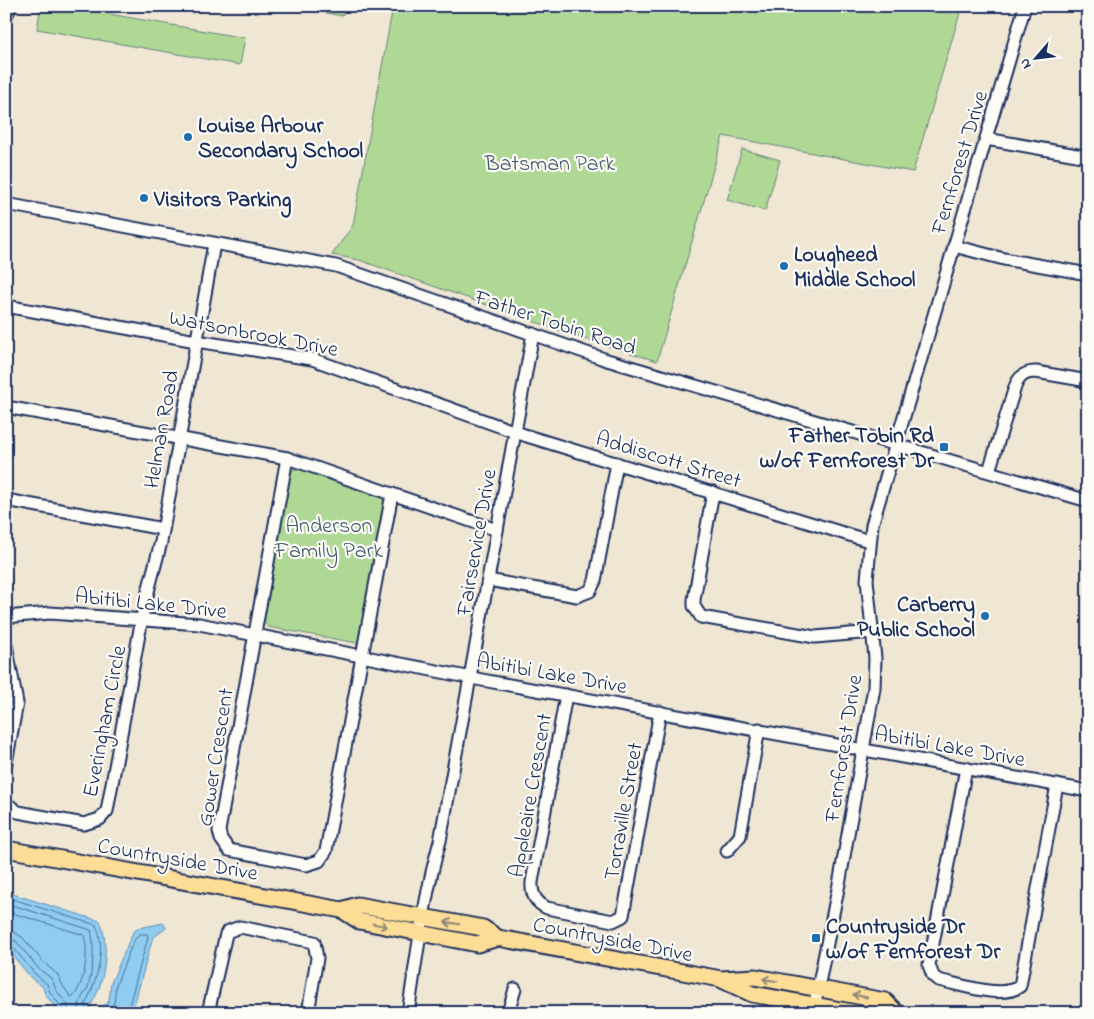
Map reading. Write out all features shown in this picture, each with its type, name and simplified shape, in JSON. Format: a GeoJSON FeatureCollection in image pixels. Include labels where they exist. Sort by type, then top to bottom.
{"type":"FeatureCollection","features":[{"type":"Feature","properties":{"kind":"main road"},"geometry":{"type":"LineString","coordinates":[[6,12],[8,6]]}},
{"type":"Feature","properties":{"kind":"main road","name":"Countryside Drive"},"geometry":{"type":"LineString","coordinates":[[6,848],[342,910],[359,921],[477,944],[498,938]]}},
{"type":"Feature","properties":{"kind":"main road","name":"Countryside Drive"},"geometry":{"type":"LineString","coordinates":[[342,910],[357,905],[483,928],[498,938],[721,979],[755,977],[818,988],[886,1001],[897,1013]]}},
{"type":"Feature","properties":{"kind":"main road","name":"Countryside Drive"},"geometry":{"type":"LineString","coordinates":[[721,979],[752,994],[814,1009],[857,1013]]}},
{"type":"Feature","properties":{"kind":"street","name":"Fernforest Drive"},"geometry":{"type":"LineString","coordinates":[[814,1009],[875,682],[868,580],[869,541],[877,504],[894,445],[1025,6]]}},
{"type":"Feature","properties":{"kind":"street"},"geometry":{"type":"LineString","coordinates":[[986,138],[1088,157]]}},
{"type":"Feature","properties":{"kind":"street","name":"Father Tobin Road"},"geometry":{"type":"LineString","coordinates":[[6,204],[336,266],[607,360],[1088,501]]}},
{"type":"Feature","properties":{"kind":"street","name":"Helman Road"},"geometry":{"type":"LineString","coordinates":[[142,619],[163,529],[214,244]]}},
{"type":"Feature","properties":{"kind":"street"},"geometry":{"type":"LineString","coordinates":[[954,246],[1004,259],[1088,274]]}},
{"type":"Feature","properties":{"kind":"street","name":"Watsonbrook Drive"},"geometry":{"type":"LineString","coordinates":[[6,306],[196,341],[312,359],[515,432]]}},
{"type":"Feature","properties":{"kind":"street","name":"Fairservice Drive"},"geometry":{"type":"LineString","coordinates":[[408,1013],[420,933],[432,869],[440,841],[533,334]]}},
{"type":"Feature","properties":{"kind":"street"},"geometry":{"type":"LineString","coordinates":[[989,471],[1015,387],[1021,376],[1029,372],[1036,372],[1088,381]]}},
{"type":"Feature","properties":{"kind":"street"},"geometry":{"type":"LineString","coordinates":[[6,407],[287,458],[497,530]]}},
{"type":"Feature","properties":{"kind":"street","name":"Addiscott Street"},"geometry":{"type":"LineString","coordinates":[[515,432],[869,541]]}},
{"type":"Feature","properties":{"kind":"street"},"geometry":{"type":"LineString","coordinates":[[255,635],[287,458]]}},
{"type":"Feature","properties":{"kind":"street"},"geometry":{"type":"LineString","coordinates":[[488,580],[577,596],[590,591],[595,581],[617,463]]}},
{"type":"Feature","properties":{"kind":"street"},"geometry":{"type":"LineString","coordinates":[[713,492],[694,600],[694,606],[701,617],[815,637],[873,632]]}},
{"type":"Feature","properties":{"kind":"street"},"geometry":{"type":"LineString","coordinates":[[362,654],[392,494]]}},
{"type":"Feature","properties":{"kind":"street"},"geometry":{"type":"LineString","coordinates":[[6,500],[163,529]]}},
{"type":"Feature","properties":{"kind":"street","name":"Abitibi Lake Drive"},"geometry":{"type":"LineString","coordinates":[[6,617],[50,613],[182,622],[362,654],[470,677],[1088,791]]}},
{"type":"Feature","properties":{"kind":"street","name":"Everingham Circle"},"geometry":{"type":"LineString","coordinates":[[6,803],[18,812],[84,824],[95,822],[104,816],[109,806],[142,619]]}},
{"type":"Feature","properties":{"kind":"street","name":"Gower Crescent"},"geometry":{"type":"LineString","coordinates":[[255,635],[219,831],[221,839],[229,850],[306,865],[319,861],[326,851],[362,654]]}},
{"type":"Feature","properties":{"kind":"street"},"geometry":{"type":"LineString","coordinates":[[6,645],[17,703],[6,763]]}},
{"type":"Feature","properties":{"kind":"street","name":"Appleaire Crescent"},"geometry":{"type":"LineString","coordinates":[[566,695],[532,882],[533,894],[539,903],[547,908],[613,921],[622,916]]}},
{"type":"Feature","properties":{"kind":"street","name":"Torraville Street"},"geometry":{"type":"LineString","coordinates":[[622,916],[660,712]]}},
{"type":"Feature","properties":{"kind":"street"},"geometry":{"type":"LineString","coordinates":[[727,851],[740,836],[759,729]]}},
{"type":"Feature","properties":{"kind":"street"},"geometry":{"type":"LineString","coordinates":[[966,768],[929,965],[933,976],[938,980],[1001,992],[1008,992],[1020,986],[1057,785]]}},
{"type":"Feature","properties":{"kind":"street"},"geometry":{"type":"LineString","coordinates":[[208,1013],[226,934],[228,931],[240,927],[314,942],[317,958],[308,1013]]}},
{"type":"Feature","properties":{"kind":"street"},"geometry":{"type":"LineString","coordinates":[[508,1013],[515,989]]}},
{"type":"Feature","properties":{"kind":"green space"},"geometry":{"type":"Polygon","coordinates":[[[41,6],[64,6],[245,38],[240,65],[37,29],[41,6]]]}},
{"type":"Feature","properties":{"kind":"green space"},"geometry":{"type":"Polygon","coordinates":[[[290,6],[356,6],[345,10],[342,16],[290,6]]]}},
{"type":"Feature","properties":{"kind":"green space","name":"Batsman Park"},"geometry":{"type":"Polygon","coordinates":[[[393,6],[962,6],[913,172],[723,136],[657,361],[581,338],[359,260],[332,255],[353,225],[393,6]]]}},
{"type":"Feature","properties":{"kind":"green space"},"geometry":{"type":"Polygon","coordinates":[[[742,149],[780,160],[765,211],[727,200],[742,149]]]}},
{"type":"Feature","properties":{"kind":"green space","name":"Anderson Family Park"},"geometry":{"type":"Polygon","coordinates":[[[299,467],[378,494],[384,502],[357,643],[268,627],[263,621],[290,475],[291,471],[299,467]]]}},
{"type":"Feature","properties":{"kind":"water"},"geometry":{"type":"Polygon","coordinates":[[[6,892],[100,921],[105,941],[105,953],[99,987],[90,1006],[94,1013],[60,1013],[45,994],[43,987],[31,978],[6,947],[6,892]]]}},
{"type":"Feature","properties":{"kind":"water"},"geometry":{"type":"Polygon","coordinates":[[[163,923],[166,928],[153,938],[132,1013],[96,1013],[109,1001],[111,983],[133,932],[139,928],[163,923]]]}},
{"type":"Feature","properties":{"kind":"place","name":"Louise Arbour Secondary School"},"geometry":{"type":"Point","coordinates":[188,137]}},
{"type":"Feature","properties":{"kind":"place","name":"Visitors Parking"},"geometry":{"type":"Point","coordinates":[144,198]}},
{"type":"Feature","properties":{"kind":"place","name":"Lougheed Middle School"},"geometry":{"type":"Point","coordinates":[784,266]}},
{"type":"Feature","properties":{"kind":"place","name":"Father Tobin Rd w/of Fernforest Dr"},"geometry":{"type":"Point","coordinates":[944,447]}},
{"type":"Feature","properties":{"kind":"place","name":"Carberry Public School"},"geometry":{"type":"Point","coordinates":[985,616]}},
{"type":"Feature","properties":{"kind":"place","name":"Countryside Dr w/of Fernforest Dr"},"geometry":{"type":"Point","coordinates":[816,938]}}]}
